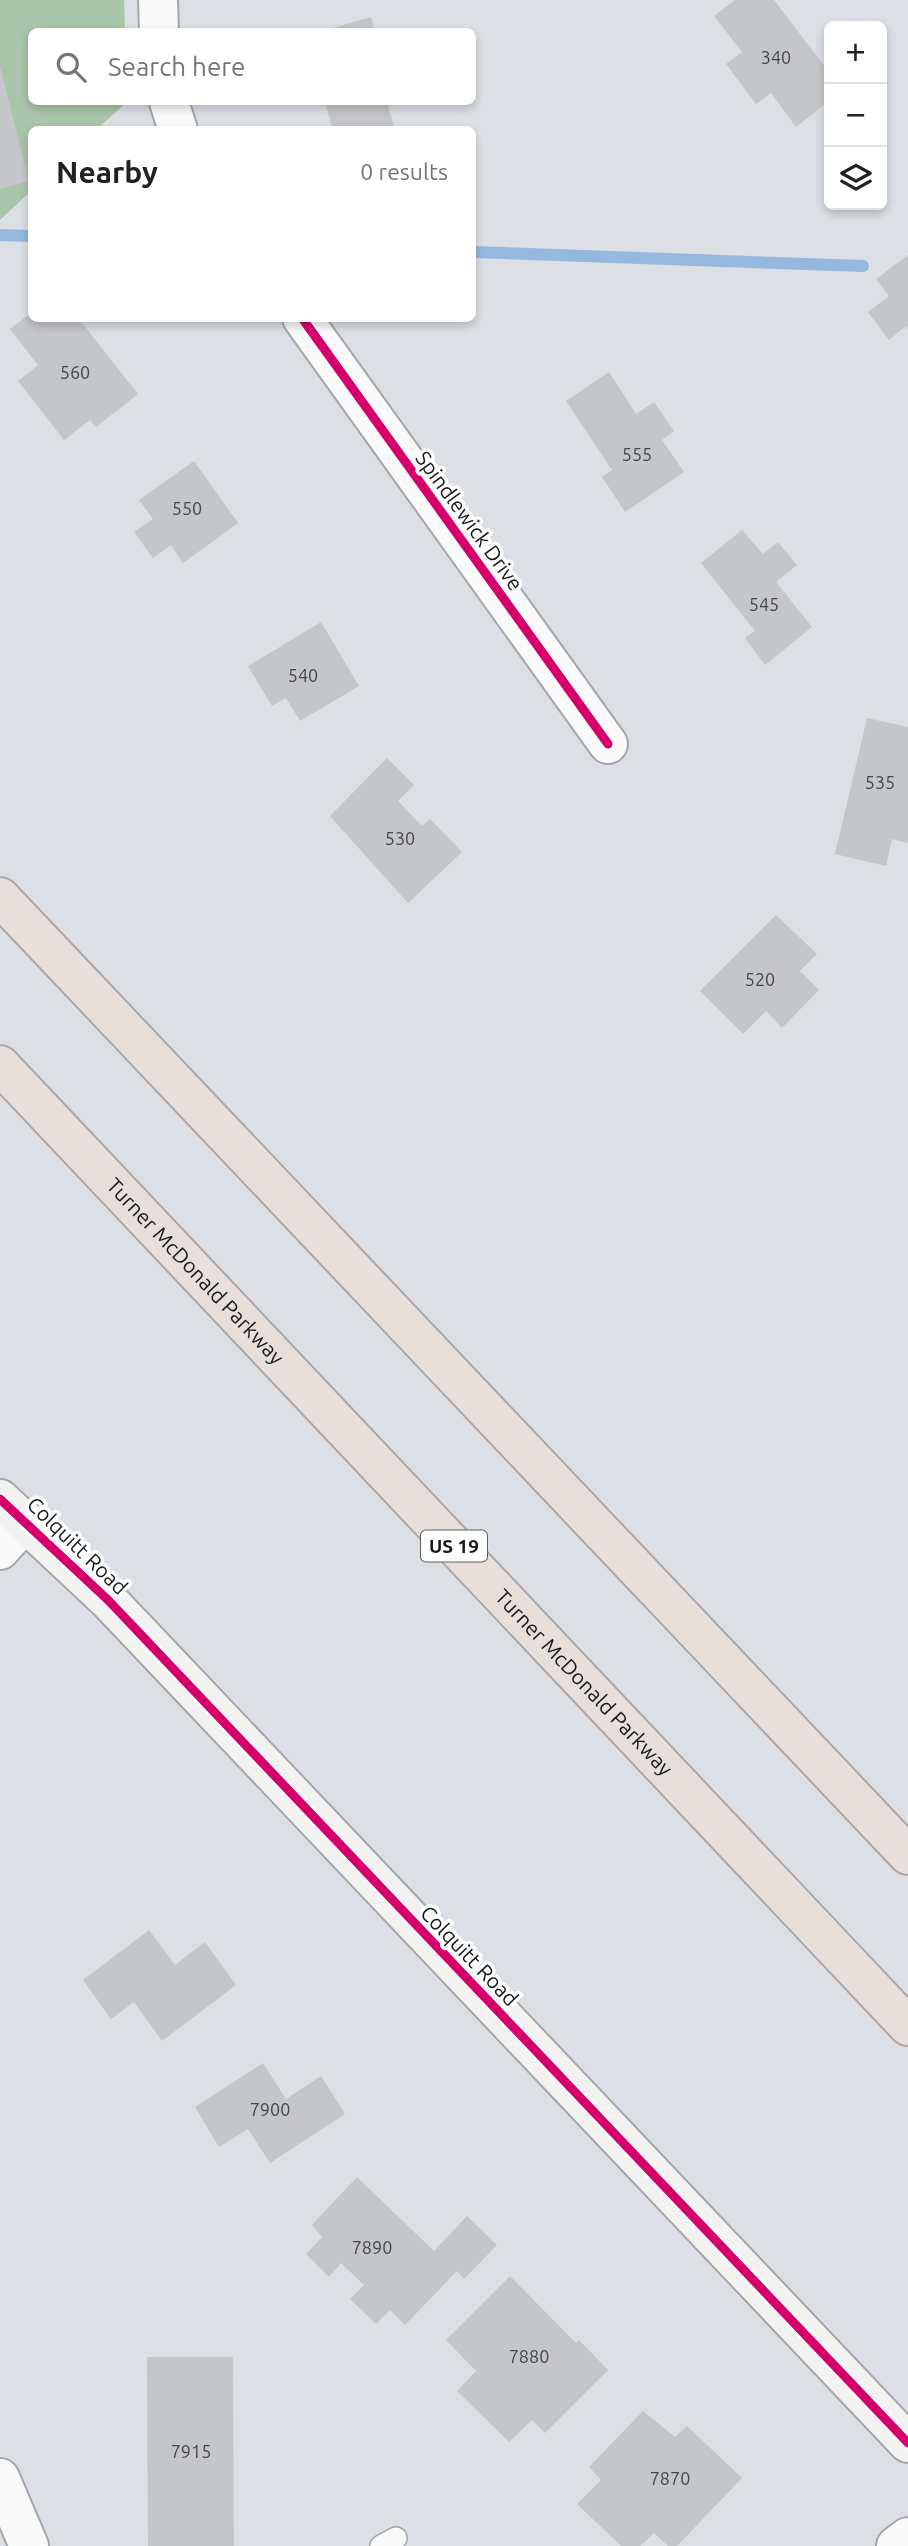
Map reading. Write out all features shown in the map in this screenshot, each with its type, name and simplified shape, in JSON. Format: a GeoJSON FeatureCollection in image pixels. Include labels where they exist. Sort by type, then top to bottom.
{"type":"FeatureCollection","features":[{"type":"Feature","properties":{"kind":"highway"},"geometry":{"type":"LineString","coordinates":[[0,897],[908,1855]]}},
{"type":"Feature","properties":{"kind":"highway","name":"Turner McDonald Parkway"},"geometry":{"type":"LineString","coordinates":[[0,1065],[908,2026]]}},
{"type":"Feature","properties":{"kind":"street"},"geometry":{"type":"LineString","coordinates":[[158,0],[159,28]]}},
{"type":"Feature","properties":{"kind":"street"},"geometry":{"type":"LineString","coordinates":[[170,105],[177,126]]}},
{"type":"Feature","properties":{"kind":"street","name":"Spindlewick Drive"},"geometry":{"type":"LineString","coordinates":[[305,322],[608,744]]}},
{"type":"Feature","properties":{"kind":"street"},"geometry":{"type":"LineString","coordinates":[[0,1550],[13,1510]]}},
{"type":"Feature","properties":{"kind":"street","name":"Colquitt Road"},"geometry":{"type":"LineString","coordinates":[[13,1510],[108,1600],[908,2443]]}},
{"type":"Feature","properties":{"kind":"street"},"geometry":{"type":"LineString","coordinates":[[0,2478],[29,2546]]}},
{"type":"Feature","properties":{"kind":"street"},"geometry":{"type":"LineString","coordinates":[[895,2546],[908,2538]]}},
{"type":"Feature","properties":{"kind":"green space"},"geometry":{"type":"Polygon","coordinates":[[[0,0],[124,0],[125,28],[28,28],[28,105],[124,105],[100,126],[28,126],[28,194],[0,220],[0,0]]]}},
{"type":"Feature","properties":{"kind":"building"},"geometry":{"type":"Polygon","coordinates":[[[735,0],[774,0],[824,65],[824,105],[796,127],[771,93],[756,104],[726,64],[742,52],[714,16],[735,0]]]}},
{"type":"Feature","properties":{"kind":"building"},"geometry":{"type":"Polygon","coordinates":[[[371,17],[374,28],[332,28],[371,17]]]}},
{"type":"Feature","properties":{"kind":"building"},"geometry":{"type":"Polygon","coordinates":[[[0,66],[28,181],[0,189],[0,66]]]}},
{"type":"Feature","properties":{"kind":"building"},"geometry":{"type":"Polygon","coordinates":[[[326,105],[388,105],[394,126],[332,126],[326,105]]]}},
{"type":"Feature","properties":{"kind":"building"},"geometry":{"type":"Polygon","coordinates":[[[908,255],[908,329],[906,326],[889,340],[868,312],[889,296],[876,279],[908,255]]]}},
{"type":"Feature","properties":{"kind":"building"},"geometry":{"type":"Polygon","coordinates":[[[28,315],[28,322],[81,322],[138,394],[96,427],[90,420],[64,440],[18,381],[38,365],[10,329],[28,315]]]}},
{"type":"Feature","properties":{"kind":"building"},"geometry":{"type":"Polygon","coordinates":[[[609,372],[636,414],[654,402],[674,431],[662,440],[684,472],[625,512],[602,477],[612,470],[566,401],[609,372]]]}},
{"type":"Feature","properties":{"kind":"building"},"geometry":{"type":"Polygon","coordinates":[[[194,461],[238,523],[183,563],[171,545],[153,558],[134,532],[153,519],[139,500],[194,461]]]}},
{"type":"Feature","properties":{"kind":"building"},"geometry":{"type":"Polygon","coordinates":[[[742,530],[763,554],[778,542],[797,565],[776,582],[812,627],[765,665],[745,638],[755,631],[701,563],[742,530]]]}},
{"type":"Feature","properties":{"kind":"building"},"geometry":{"type":"Polygon","coordinates":[[[321,622],[359,686],[300,721],[286,698],[272,706],[248,666],[321,622]]]}},
{"type":"Feature","properties":{"kind":"building"},"geometry":{"type":"Polygon","coordinates":[[[867,718],[908,727],[908,843],[892,839],[886,866],[835,854],[867,718]]]}},
{"type":"Feature","properties":{"kind":"building"},"geometry":{"type":"Polygon","coordinates":[[[387,758],[414,785],[398,801],[422,826],[430,819],[462,852],[408,903],[330,816],[387,758]]]}},
{"type":"Feature","properties":{"kind":"building"},"geometry":{"type":"Polygon","coordinates":[[[776,915],[817,954],[800,971],[819,990],[782,1028],[766,1011],[743,1034],[700,991],[776,915]]]}},
{"type":"Feature","properties":{"kind":"building"},"geometry":{"type":"Polygon","coordinates":[[[149,1930],[175,1965],[205,1942],[236,1985],[162,2041],[134,2002],[111,2019],[83,1980],[149,1930]]]}},
{"type":"Feature","properties":{"kind":"building"},"geometry":{"type":"Polygon","coordinates":[[[263,2063],[286,2099],[321,2076],[345,2114],[270,2163],[248,2129],[219,2147],[195,2107],[263,2063]]]}},
{"type":"Feature","properties":{"kind":"building"},"geometry":{"type":"Polygon","coordinates":[[[357,2177],[434,2251],[467,2216],[497,2245],[464,2279],[457,2271],[405,2325],[390,2310],[376,2324],[350,2299],[364,2285],[341,2263],[329,2277],[306,2254],[322,2237],[312,2225],[357,2177]]]}},
{"type":"Feature","properties":{"kind":"building"},"geometry":{"type":"Polygon","coordinates":[[[510,2276],[576,2343],[579,2340],[608,2370],[545,2433],[532,2420],[509,2442],[457,2391],[476,2371],[446,2340],[510,2276]]]}},
{"type":"Feature","properties":{"kind":"building"},"geometry":{"type":"Polygon","coordinates":[[[147,2357],[233,2357],[234,2546],[148,2546],[147,2357]]]}},
{"type":"Feature","properties":{"kind":"building"},"geometry":{"type":"Polygon","coordinates":[[[643,2411],[675,2437],[687,2426],[742,2478],[677,2546],[668,2546],[654,2533],[640,2546],[621,2546],[577,2504],[601,2480],[589,2467],[643,2411]]]}},
{"type":"Feature","properties":{"kind":"waterway"},"geometry":{"type":"LineString","coordinates":[[0,235],[28,236]]}},
{"type":"Feature","properties":{"kind":"waterway"},"geometry":{"type":"LineString","coordinates":[[476,252],[863,266]]}},
{"type":"Feature","properties":{"kind":"cycle path"},"geometry":{"type":"LineString","coordinates":[[305,322],[608,744]]}},
{"type":"Feature","properties":{"kind":"cycle path"},"geometry":{"type":"LineString","coordinates":[[0,1499],[108,1600],[908,2443]]}}]}
